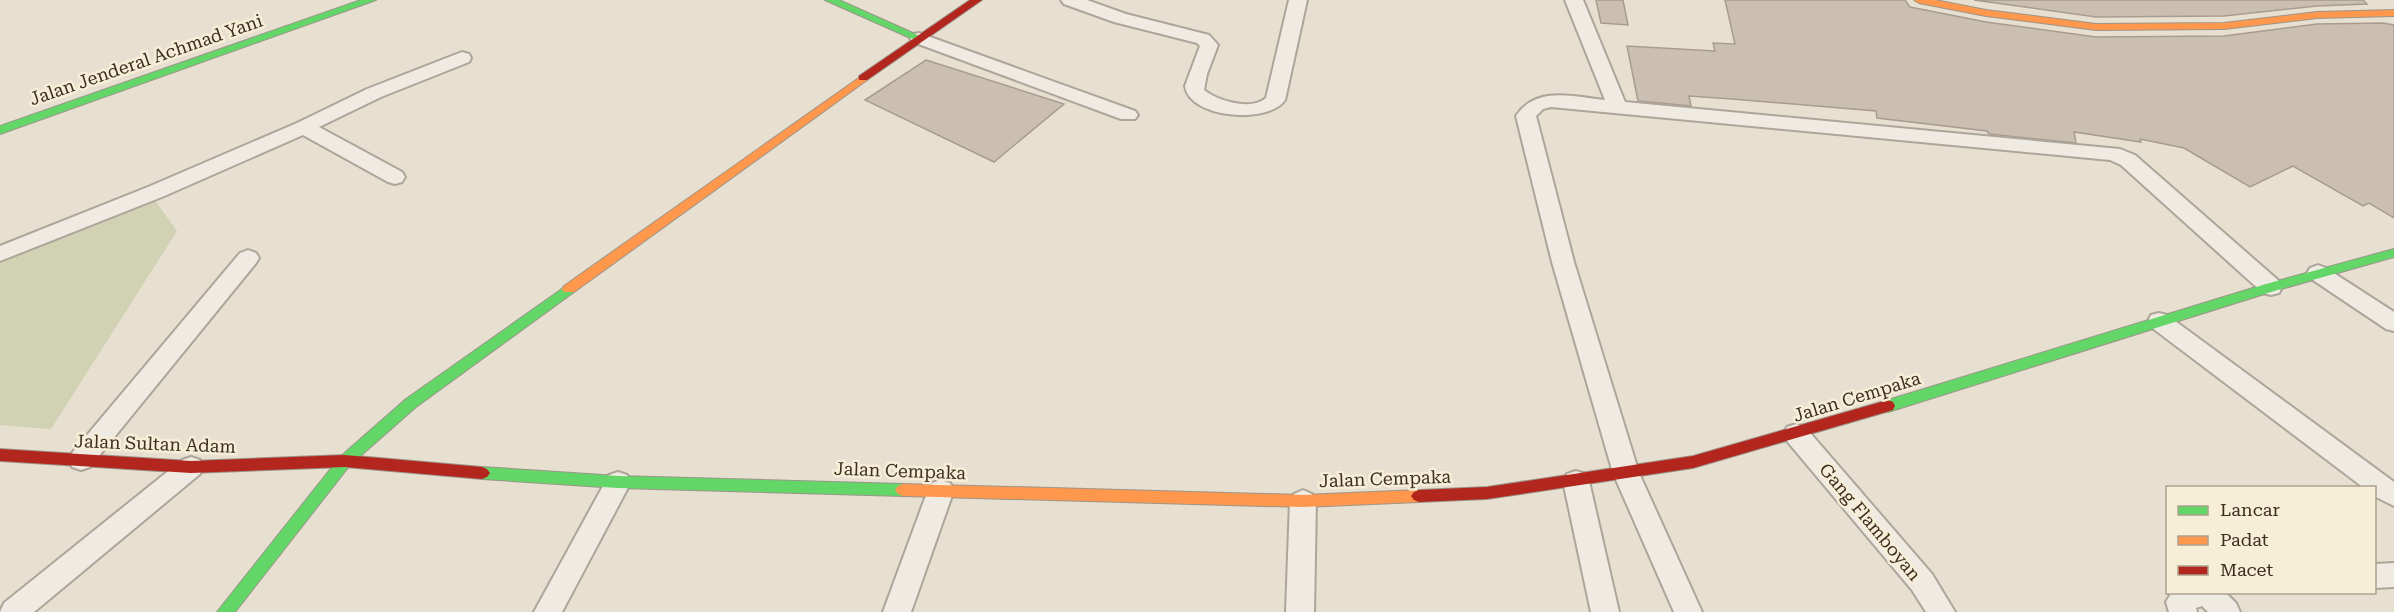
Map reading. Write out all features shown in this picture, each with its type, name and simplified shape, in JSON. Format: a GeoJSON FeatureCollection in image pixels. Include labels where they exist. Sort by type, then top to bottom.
{"type":"FeatureCollection","features":[{"type":"Feature","properties":{"kind":"main road","name":"Jalan Jenderal Achmad Yani"},"geometry":{"type":"LineString","coordinates":[[4,121],[334,0]]}},
{"type":"Feature","properties":{"kind":"main road","name":"Jalan Jenderal Achmad Yani"},"geometry":{"type":"LineString","coordinates":[[4,121],[371,0]]}},
{"type":"Feature","properties":{"kind":"main road"},"geometry":{"type":"LineString","coordinates":[[830,0],[919,38]]}},
{"type":"Feature","properties":{"kind":"main road"},"geometry":{"type":"LineString","coordinates":[[225,612],[345,461],[411,403],[919,38],[977,0]]}},
{"type":"Feature","properties":{"kind":"main road"},"geometry":{"type":"LineString","coordinates":[[1919,0],[1986,13],[2096,27],[2224,26],[2317,15],[2394,13]]}},
{"type":"Feature","properties":{"kind":"main road","name":"Jalan Cempaka"},"geometry":{"type":"LineString","coordinates":[[345,461],[483,474],[618,482],[1302,501],[1487,493],[1626,474],[1693,462],[1796,434],[2271,287],[2394,253]]}},
{"type":"Feature","properties":{"kind":"main road","name":"Jalan Sultan Adam"},"geometry":{"type":"LineString","coordinates":[[0,455],[191,467],[345,461]]}},
{"type":"Feature","properties":{"kind":"street"},"geometry":{"type":"LineString","coordinates":[[1070,0],[1120,18],[1203,39],[1209,45],[1195,83],[1195,91],[1199,97],[1207,102],[1255,110],[1269,108],[1275,100],[1298,0]]}},
{"type":"Feature","properties":{"kind":"street"},"geometry":{"type":"LineString","coordinates":[[1574,0],[1618,108]]}},
{"type":"Feature","properties":{"kind":"street"},"geometry":{"type":"LineString","coordinates":[[919,38],[1128,115]]}},
{"type":"Feature","properties":{"kind":"street"},"geometry":{"type":"LineString","coordinates":[[0,254],[155,192],[304,128],[374,93],[462,58]]}},
{"type":"Feature","properties":{"kind":"street"},"geometry":{"type":"LineString","coordinates":[[1688,612],[1626,474],[1563,262],[1526,116],[1531,108],[1551,101],[2113,154],[2128,160],[2271,287]]}},
{"type":"Feature","properties":{"kind":"street"},"geometry":{"type":"LineString","coordinates":[[304,128],[395,177]]}},
{"type":"Feature","properties":{"kind":"street"},"geometry":{"type":"LineString","coordinates":[[81,460],[248,258]]}},
{"type":"Feature","properties":{"kind":"street"},"geometry":{"type":"LineString","coordinates":[[2318,273],[2394,323]]}},
{"type":"Feature","properties":{"kind":"street"},"geometry":{"type":"LineString","coordinates":[[2159,321],[2394,496]]}},
{"type":"Feature","properties":{"kind":"street","name":"Gang Flamboyan"},"geometry":{"type":"LineString","coordinates":[[1796,434],[1922,582],[1941,612]]}},
{"type":"Feature","properties":{"kind":"street"},"geometry":{"type":"LineString","coordinates":[[14,612],[191,467]]}},
{"type":"Feature","properties":{"kind":"street"},"geometry":{"type":"LineString","coordinates":[[1576,481],[1605,612]]}},
{"type":"Feature","properties":{"kind":"street"},"geometry":{"type":"LineString","coordinates":[[548,612],[618,482]]}},
{"type":"Feature","properties":{"kind":"street"},"geometry":{"type":"LineString","coordinates":[[897,612],[941,490]]}},
{"type":"Feature","properties":{"kind":"street"},"geometry":{"type":"LineString","coordinates":[[1300,612],[1302,501]]}},
{"type":"Feature","properties":{"kind":"street"},"geometry":{"type":"LineString","coordinates":[[2376,576],[2394,575]]}},
{"type":"Feature","properties":{"kind":"street"},"geometry":{"type":"LineString","coordinates":[[2183,612],[2180,602],[2184,598],[2202,594]]}},
{"type":"Feature","properties":{"kind":"street"},"geometry":{"type":"LineString","coordinates":[[2208,594],[2226,612]]}},
{"type":"Feature","properties":{"kind":"green space"},"geometry":{"type":"Polygon","coordinates":[[[154,199],[177,231],[51,429],[0,425],[0,257],[15,256],[154,199]]]}},
{"type":"Feature","properties":{"kind":"building"},"geometry":{"type":"Polygon","coordinates":[[[1596,0],[1623,0],[1628,25],[1601,23],[1596,0]]]}},
{"type":"Feature","properties":{"kind":"building"},"geometry":{"type":"Polygon","coordinates":[[[1725,0],[1905,0],[1910,7],[1986,22],[2096,37],[2224,36],[2317,24],[2383,23],[2394,25],[2394,218],[2369,203],[2363,206],[2293,166],[2250,187],[2184,148],[2140,139],[2141,142],[2074,132],[2076,143],[1989,134],[1987,131],[1877,118],[1876,111],[1732,99],[1689,96],[1691,106],[1638,101],[1627,46],[1715,51],[1713,43],[1735,44],[1725,0]]]}},
{"type":"Feature","properties":{"kind":"building"},"geometry":{"type":"Polygon","coordinates":[[[1974,0],[2363,0],[2367,4],[2317,6],[2224,16],[2096,17],[1974,0]]]}},
{"type":"Feature","properties":{"kind":"building"},"geometry":{"type":"Polygon","coordinates":[[[926,60],[1064,104],[994,162],[865,100],[926,60]]]}},
{"type":"Feature","properties":{"kind":"traffic: fast"},"geometry":{"type":"LineString","coordinates":[[0,130],[371,0]]}},
{"type":"Feature","properties":{"kind":"traffic: fast"},"geometry":{"type":"LineString","coordinates":[[830,0],[919,38]]}},
{"type":"Feature","properties":{"kind":"traffic: fast"},"geometry":{"type":"LineString","coordinates":[[1888,406],[2271,287],[2394,253]]}},
{"type":"Feature","properties":{"kind":"traffic: fast"},"geometry":{"type":"LineString","coordinates":[[225,612],[345,461],[411,403],[569,289]]}},
{"type":"Feature","properties":{"kind":"traffic: fast"},"geometry":{"type":"LineString","coordinates":[[482,473],[618,482],[903,490]]}},
{"type":"Feature","properties":{"kind":"traffic: slow"},"geometry":{"type":"LineString","coordinates":[[1919,0],[1986,13],[2096,27],[2224,26],[2317,15],[2394,13]]}},
{"type":"Feature","properties":{"kind":"traffic: slow"},"geometry":{"type":"LineString","coordinates":[[569,289],[863,78]]}},
{"type":"Feature","properties":{"kind":"traffic: slow"},"geometry":{"type":"LineString","coordinates":[[903,490],[1303,501],[1419,496]]}},
{"type":"Feature","properties":{"kind":"traffic: jam"},"geometry":{"type":"LineString","coordinates":[[863,78],[977,0]]}},
{"type":"Feature","properties":{"kind":"traffic: jam"},"geometry":{"type":"LineString","coordinates":[[1419,496],[1487,493],[1693,462],[1888,406]]}},
{"type":"Feature","properties":{"kind":"traffic: jam"},"geometry":{"type":"LineString","coordinates":[[0,455],[191,467],[345,461],[482,473]]}}]}
